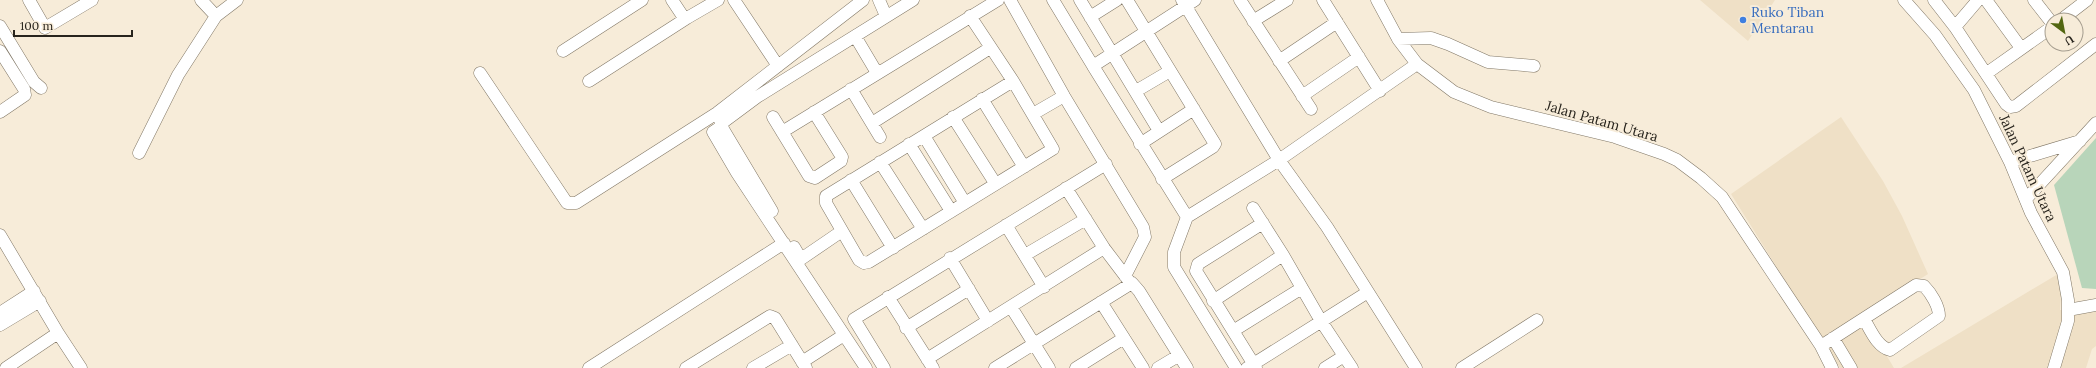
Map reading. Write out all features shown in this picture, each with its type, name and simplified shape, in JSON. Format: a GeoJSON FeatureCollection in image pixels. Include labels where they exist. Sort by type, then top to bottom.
{"type":"FeatureCollection","features":[{"type":"Feature","properties":{"kind":"street"},"geometry":{"type":"LineString","coordinates":[[29,0],[45,28],[87,1]]}},
{"type":"Feature","properties":{"kind":"street"},"geometry":{"type":"LineString","coordinates":[[201,0],[216,16]]}},
{"type":"Feature","properties":{"kind":"street"},"geometry":{"type":"LineString","coordinates":[[139,153],[178,75],[216,16],[237,0]]}},
{"type":"Feature","properties":{"kind":"street"},"geometry":{"type":"LineString","coordinates":[[672,0],[682,15],[687,18]]}},
{"type":"Feature","properties":{"kind":"street"},"geometry":{"type":"LineString","coordinates":[[589,81],[687,18],[718,0]]}},
{"type":"Feature","properties":{"kind":"street"},"geometry":{"type":"LineString","coordinates":[[734,0],[778,66]]}},
{"type":"Feature","properties":{"kind":"street"},"geometry":{"type":"LineString","coordinates":[[879,0],[886,16]]}},
{"type":"Feature","properties":{"kind":"street"},"geometry":{"type":"LineString","coordinates":[[480,73],[567,203],[576,203],[720,121],[913,0]]}},
{"type":"Feature","properties":{"kind":"street"},"geometry":{"type":"LineString","coordinates":[[782,132],[998,0]]}},
{"type":"Feature","properties":{"kind":"street"},"geometry":{"type":"LineString","coordinates":[[995,368],[1101,302],[1128,280],[1145,237],[1145,232],[1106,164],[1064,96],[1010,0]]}},
{"type":"Feature","properties":{"kind":"street"},"geometry":{"type":"LineString","coordinates":[[1053,0],[1140,144],[1187,217]]}},
{"type":"Feature","properties":{"kind":"street"},"geometry":{"type":"LineString","coordinates":[[1080,0],[1136,91],[1159,132]]}},
{"type":"Feature","properties":{"kind":"street"},"geometry":{"type":"LineString","coordinates":[[1090,17],[1116,0]]}},
{"type":"Feature","properties":{"kind":"street"},"geometry":{"type":"LineString","coordinates":[[1127,0],[1215,144],[1213,148],[1162,179]]}},
{"type":"Feature","properties":{"kind":"street"},"geometry":{"type":"LineString","coordinates":[[1240,0],[1311,109]]}},
{"type":"Feature","properties":{"kind":"street"},"geometry":{"type":"LineString","coordinates":[[1253,21],[1287,0]]}},
{"type":"Feature","properties":{"kind":"street"},"geometry":{"type":"LineString","coordinates":[[1323,0],[1380,91]]}},
{"type":"Feature","properties":{"kind":"street","name":"Jalan Patam Utara"},"geometry":{"type":"LineString","coordinates":[[1377,0],[1398,38],[1417,64],[1454,92],[1491,107],[1615,137],[1678,160],[1701,178],[1722,197],[1821,346],[1832,368]]}},
{"type":"Feature","properties":{"kind":"street","name":"Jalan Patam Utara"},"geometry":{"type":"LineString","coordinates":[[1904,0],[1935,35],[1974,90],[2010,162],[2030,212],[2063,272],[2066,286],[2068,321],[2054,368]]}},
{"type":"Feature","properties":{"kind":"street"},"geometry":{"type":"LineString","coordinates":[[1934,0],[1987,73],[2006,104],[2013,107],[2096,44]]}},
{"type":"Feature","properties":{"kind":"street"},"geometry":{"type":"LineString","coordinates":[[1955,27],[1978,0]]}},
{"type":"Feature","properties":{"kind":"street"},"geometry":{"type":"LineString","coordinates":[[1986,0],[2021,48]]}},
{"type":"Feature","properties":{"kind":"street"},"geometry":{"type":"LineString","coordinates":[[2034,0],[2044,13]]}},
{"type":"Feature","properties":{"kind":"street"},"geometry":{"type":"LineString","coordinates":[[2071,12],[2087,0]]}},
{"type":"Feature","properties":{"kind":"street"},"geometry":{"type":"LineString","coordinates":[[563,50],[634,2]]}},
{"type":"Feature","properties":{"kind":"street"},"geometry":{"type":"LineString","coordinates":[[856,2],[778,66],[720,121],[713,132],[737,173],[866,368]]}},
{"type":"Feature","properties":{"kind":"street"},"geometry":{"type":"LineString","coordinates":[[1093,66],[1146,32],[1188,2],[1279,160],[1327,227],[1416,368]]}},
{"type":"Feature","properties":{"kind":"street"},"geometry":{"type":"LineString","coordinates":[[970,16],[1013,81],[1053,150],[995,183],[893,248],[864,263],[859,260],[826,203],[825,198],[851,180],[1013,81]]}},
{"type":"Feature","properties":{"kind":"street"},"geometry":{"type":"LineString","coordinates":[[1279,61],[1337,22]]}},
{"type":"Feature","properties":{"kind":"street"},"geometry":{"type":"LineString","coordinates":[[0,26],[34,82],[41,88]]}},
{"type":"Feature","properties":{"kind":"street"},"geometry":{"type":"LineString","coordinates":[[1987,73],[2044,32]]}},
{"type":"Feature","properties":{"kind":"street"},"geometry":{"type":"LineString","coordinates":[[855,36],[878,73]]}},
{"type":"Feature","properties":{"kind":"street"},"geometry":{"type":"LineString","coordinates":[[1398,38],[1431,38],[1488,62],[1534,66]]}},
{"type":"Feature","properties":{"kind":"street"},"geometry":{"type":"LineString","coordinates":[[872,123],[990,48]]}},
{"type":"Feature","properties":{"kind":"street"},"geometry":{"type":"LineString","coordinates":[[0,51],[5,70],[24,89],[25,95],[0,112]]}},
{"type":"Feature","properties":{"kind":"street"},"geometry":{"type":"LineString","coordinates":[[1302,96],[1359,57]]}},
{"type":"Feature","properties":{"kind":"street"},"geometry":{"type":"LineString","coordinates":[[1236,368],[1174,267],[1174,252],[1187,217],[1279,160],[1417,64]]}},
{"type":"Feature","properties":{"kind":"street"},"geometry":{"type":"LineString","coordinates":[[1136,91],[1170,71]]}},
{"type":"Feature","properties":{"kind":"street"},"geometry":{"type":"LineString","coordinates":[[851,89],[880,137]]}},
{"type":"Feature","properties":{"kind":"street"},"geometry":{"type":"LineString","coordinates":[[1033,114],[1064,96]]}},
{"type":"Feature","properties":{"kind":"street"},"geometry":{"type":"LineString","coordinates":[[982,99],[1024,167]]}},
{"type":"Feature","properties":{"kind":"street"},"geometry":{"type":"LineString","coordinates":[[1140,144],[1194,109]]}},
{"type":"Feature","properties":{"kind":"street"},"geometry":{"type":"LineString","coordinates":[[773,117],[809,176],[815,178],[841,161],[842,157],[814,112]]}},
{"type":"Feature","properties":{"kind":"street"},"geometry":{"type":"LineString","coordinates":[[953,117],[995,183]]}},
{"type":"Feature","properties":{"kind":"street"},"geometry":{"type":"LineString","coordinates":[[720,121],[801,259],[842,231]]}},
{"type":"Feature","properties":{"kind":"street"},"geometry":{"type":"LineString","coordinates":[[2026,199],[2096,123]]}},
{"type":"Feature","properties":{"kind":"street"},"geometry":{"type":"LineString","coordinates":[[924,136],[965,203]]}},
{"type":"Feature","properties":{"kind":"street"},"geometry":{"type":"LineString","coordinates":[[2010,162],[2080,141]]}},
{"type":"Feature","properties":{"kind":"street"},"geometry":{"type":"LineString","coordinates":[[909,144],[951,211]]}},
{"type":"Feature","properties":{"kind":"street"},"geometry":{"type":"LineString","coordinates":[[880,162],[923,228]]}},
{"type":"Feature","properties":{"kind":"street"},"geometry":{"type":"LineString","coordinates":[[884,368],[854,318],[1106,164]]}},
{"type":"Feature","properties":{"kind":"street"},"geometry":{"type":"LineString","coordinates":[[851,180],[893,248]]}},
{"type":"Feature","properties":{"kind":"street"},"geometry":{"type":"LineString","coordinates":[[1066,188],[1104,248],[1128,280],[1139,291],[1178,356],[1187,368]]}},
{"type":"Feature","properties":{"kind":"street"},"geometry":{"type":"LineString","coordinates":[[1253,208],[1283,255],[1321,321],[1352,368]]}},
{"type":"Feature","properties":{"kind":"street"},"geometry":{"type":"LineString","coordinates":[[1025,255],[1086,219]]}},
{"type":"Feature","properties":{"kind":"street"},"geometry":{"type":"LineString","coordinates":[[1263,223],[1198,264],[1196,271],[1213,301],[1233,331],[1252,367],[1368,292]]}},
{"type":"Feature","properties":{"kind":"street"},"geometry":{"type":"LineString","coordinates":[[1006,225],[1044,287]]}},
{"type":"Feature","properties":{"kind":"street"},"geometry":{"type":"LineString","coordinates":[[0,235],[58,333],[81,368]]}},
{"type":"Feature","properties":{"kind":"street"},"geometry":{"type":"LineString","coordinates":[[589,368],[784,243]]}},
{"type":"Feature","properties":{"kind":"street"},"geometry":{"type":"LineString","coordinates":[[888,297],[906,328],[930,363],[988,321],[1104,248]]}},
{"type":"Feature","properties":{"kind":"street"},"geometry":{"type":"LineString","coordinates":[[1213,301],[1283,255]]}},
{"type":"Feature","properties":{"kind":"street"},"geometry":{"type":"LineString","coordinates":[[950,258],[988,321]]}},
{"type":"Feature","properties":{"kind":"street"},"geometry":{"type":"LineString","coordinates":[[1821,346],[1916,285],[1924,286],[1926,288],[1937,305],[1939,314],[1939,316],[1890,350],[1883,347],[1878,342],[1864,319]]}},
{"type":"Feature","properties":{"kind":"street"},"geometry":{"type":"LineString","coordinates":[[1233,331],[1302,288]]}},
{"type":"Feature","properties":{"kind":"street"},"geometry":{"type":"LineString","coordinates":[[906,328],[968,289]]}},
{"type":"Feature","properties":{"kind":"street"},"geometry":{"type":"LineString","coordinates":[[2,307],[37,296]]}},
{"type":"Feature","properties":{"kind":"street"},"geometry":{"type":"LineString","coordinates":[[0,325],[37,296]]}},
{"type":"Feature","properties":{"kind":"street"},"geometry":{"type":"LineString","coordinates":[[1101,302],[1143,368]]}},
{"type":"Feature","properties":{"kind":"street"},"geometry":{"type":"LineString","coordinates":[[2068,310],[2096,305]]}},
{"type":"Feature","properties":{"kind":"street"},"geometry":{"type":"LineString","coordinates":[[1011,307],[1049,368]]}},
{"type":"Feature","properties":{"kind":"street"},"geometry":{"type":"LineString","coordinates":[[686,368],[770,316],[775,318],[804,365],[844,335]]}},
{"type":"Feature","properties":{"kind":"street"},"geometry":{"type":"LineString","coordinates":[[1462,368],[1538,320]]}},
{"type":"Feature","properties":{"kind":"street"},"geometry":{"type":"LineString","coordinates":[[6,368],[58,333]]}},
{"type":"Feature","properties":{"kind":"street"},"geometry":{"type":"LineString","coordinates":[[1076,368],[1124,338]]}},
{"type":"Feature","properties":{"kind":"street"},"geometry":{"type":"LineString","coordinates":[[1833,338],[1851,368]]}},
{"type":"Feature","properties":{"kind":"street"},"geometry":{"type":"LineString","coordinates":[[753,368],[792,345]]}},
{"type":"Feature","properties":{"kind":"street"},"geometry":{"type":"LineString","coordinates":[[1158,368],[1178,356]]}},
{"type":"Feature","properties":{"kind":"street"},"geometry":{"type":"LineString","coordinates":[[1325,368],[1344,356]]}},
{"type":"Feature","properties":{"kind":"shaded area","name":"Ruko Tiban Mentarau"},"geometry":{"type":"Polygon","coordinates":[[[1700,0],[1775,0],[1748,41],[1700,0]]]}},
{"type":"Feature","properties":{"kind":"shaded area"},"geometry":{"type":"Polygon","coordinates":[[[1841,117],[1883,181],[1902,216],[1928,274],[1863,316],[1894,368],[1840,368],[1731,194],[1841,117]]]}},
{"type":"Feature","properties":{"kind":"shaded area"},"geometry":{"type":"Polygon","coordinates":[[[2058,274],[2061,294],[2060,310],[2096,306],[2096,346],[2092,349],[2086,368],[1901,368],[2058,274]]]}},
{"type":"Feature","properties":{"kind":"green space"},"geometry":{"type":"Polygon","coordinates":[[[2096,138],[2096,289],[2082,288],[2054,185],[2096,138]]]}},
{"type":"Feature","properties":{"kind":"place","name":"Ruko Tiban Mentarau"},"geometry":{"type":"Point","coordinates":[1743,20]}}]}
